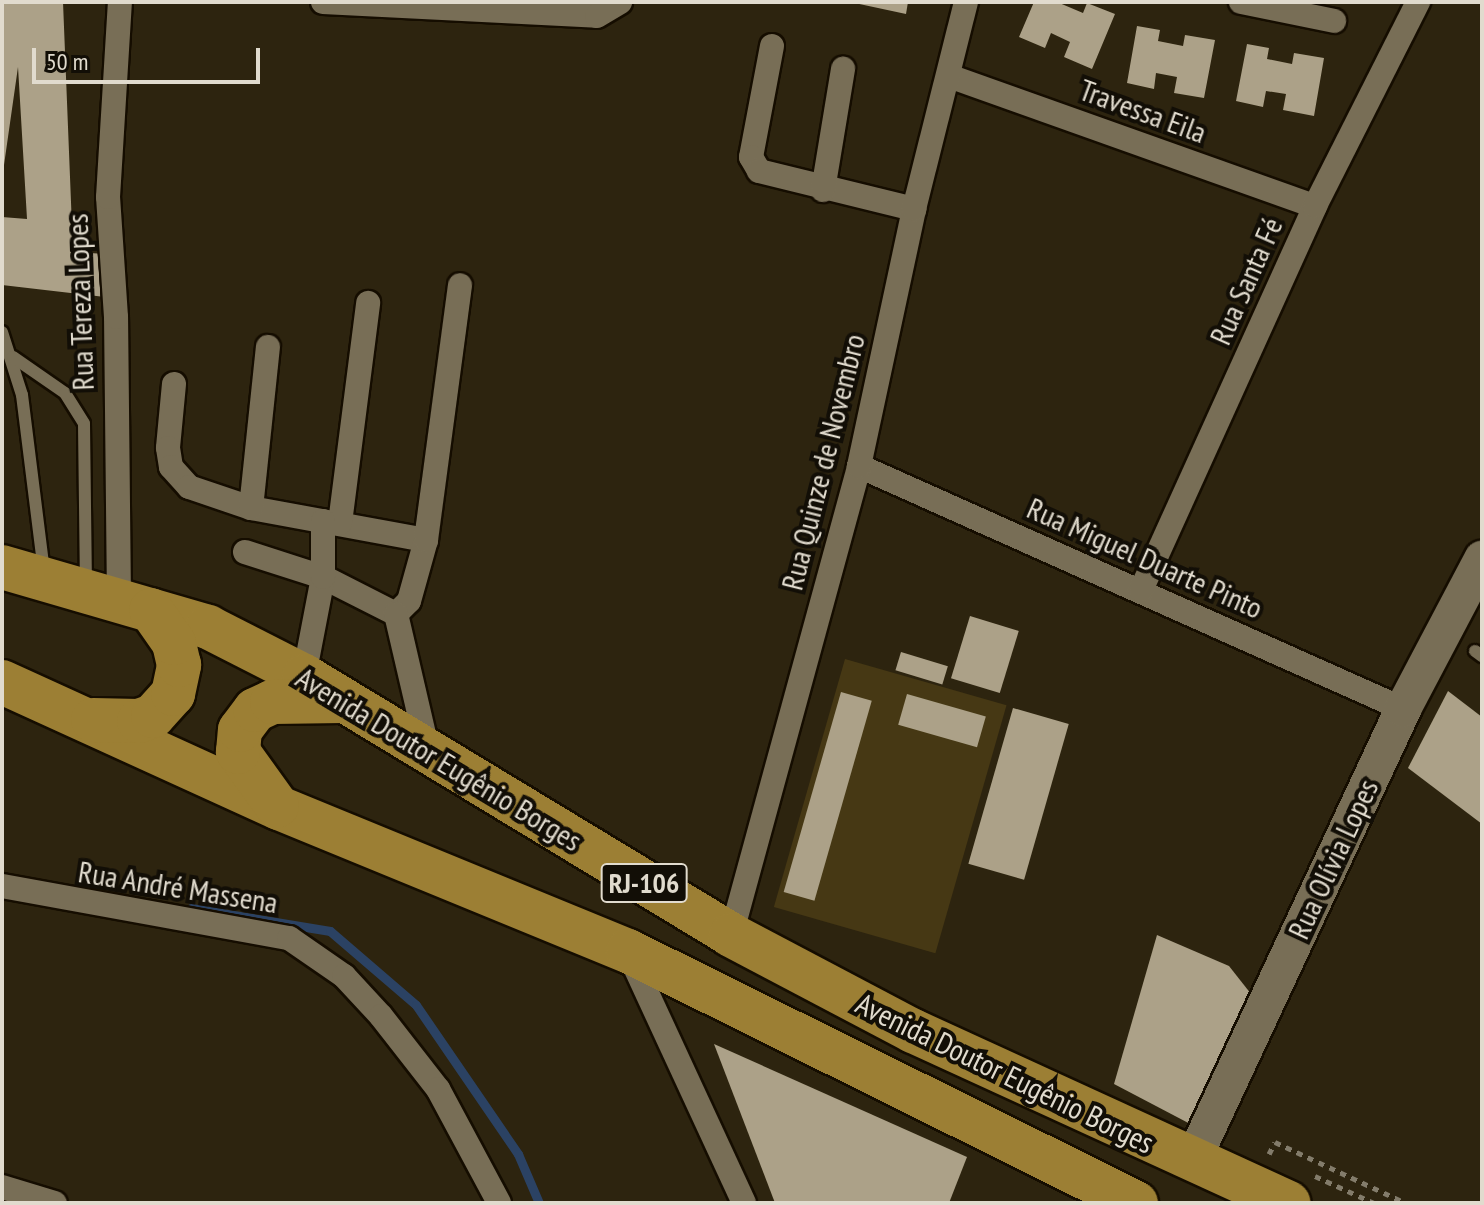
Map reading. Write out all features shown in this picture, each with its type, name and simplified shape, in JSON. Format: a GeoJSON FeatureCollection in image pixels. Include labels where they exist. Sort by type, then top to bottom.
{"type":"FeatureCollection","features":[{"type":"Feature","properties":{"kind":"highway","name":"Avenida Doutor Eugênio Borges"},"geometry":{"type":"LineString","coordinates":[[2,567],[208,627],[304,676],[731,935],[913,1031],[1192,1162],[1298,1188]]}},
{"type":"Feature","properties":{"kind":"highway"},"geometry":{"type":"LineString","coordinates":[[83,720],[139,721],[166,705],[179,665],[174,643],[119,600]]}},
{"type":"Feature","properties":{"kind":"highway","name":"Avenida Doutor Eugênio Borges"},"geometry":{"type":"LineString","coordinates":[[2,682],[279,808],[628,951],[1136,1203]]}},
{"type":"Feature","properties":{"kind":"highway"},"geometry":{"type":"LineString","coordinates":[[279,808],[238,752],[240,730],[255,710],[272,702],[344,701]]}},
{"type":"Feature","properties":{"kind":"street","name":"Rua Tereza Lopes"},"geometry":{"type":"LineString","coordinates":[[119,600],[116,317],[108,197],[120,2]]}},
{"type":"Feature","properties":{"kind":"street"},"geometry":{"type":"LineString","coordinates":[[323,2],[597,16],[620,2]]}},
{"type":"Feature","properties":{"kind":"street","name":"Rua Quinze de Novembro"},"geometry":{"type":"LineString","coordinates":[[731,935],[859,466],[914,209],[966,2]]}},
{"type":"Feature","properties":{"kind":"street"},"geometry":{"type":"LineString","coordinates":[[1241,2],[1334,21]]}},
{"type":"Feature","properties":{"kind":"street","name":"Rua Santa Fé"},"geometry":{"type":"LineString","coordinates":[[1141,590],[1315,206],[1418,2]]}},
{"type":"Feature","properties":{"kind":"street"},"geometry":{"type":"LineString","coordinates":[[772,46],[751,157],[771,177],[914,209]]}},
{"type":"Feature","properties":{"kind":"street"},"geometry":{"type":"LineString","coordinates":[[823,190],[843,69]]}},
{"type":"Feature","properties":{"kind":"street","name":"Travessa Eila"},"geometry":{"type":"LineString","coordinates":[[949,76],[1315,206]]}},
{"type":"Feature","properties":{"kind":"street"},"geometry":{"type":"LineString","coordinates":[[396,614],[414,590],[426,540],[460,285]]}},
{"type":"Feature","properties":{"kind":"street"},"geometry":{"type":"LineString","coordinates":[[304,676],[368,303]]}},
{"type":"Feature","properties":{"kind":"street"},"geometry":{"type":"LineString","coordinates":[[251,508],[268,347]]}},
{"type":"Feature","properties":{"kind":"street"},"geometry":{"type":"LineString","coordinates":[[174,384],[171,467],[189,487],[251,508],[426,540]]}},
{"type":"Feature","properties":{"kind":"street","name":"Rua Miguel Duarte Pinto"},"geometry":{"type":"LineString","coordinates":[[859,466],[1403,709]]}},
{"type":"Feature","properties":{"kind":"street"},"geometry":{"type":"LineString","coordinates":[[245,552],[323,577],[396,614],[429,753]]}},
{"type":"Feature","properties":{"kind":"street","name":"Rua Olívia Lopes"},"geometry":{"type":"LineString","coordinates":[[1192,1162],[1403,709],[1482,559]]}},
{"type":"Feature","properties":{"kind":"street","name":"Rua André Massena"},"geometry":{"type":"LineString","coordinates":[[2,886],[289,938],[344,976],[381,1016],[438,1089],[499,1203]]}},
{"type":"Feature","properties":{"kind":"street"},"geometry":{"type":"LineString","coordinates":[[628,951],[744,1203]]}},
{"type":"Feature","properties":{"kind":"street"},"geometry":{"type":"LineString","coordinates":[[2,1187],[55,1203]]}},
{"type":"Feature","properties":{"kind":"lane"},"geometry":{"type":"LineString","coordinates":[[2,332],[13,357],[45,579]]}},
{"type":"Feature","properties":{"kind":"lane"},"geometry":{"type":"LineString","coordinates":[[13,357],[65,393],[84,424],[119,600]]}},
{"type":"Feature","properties":{"kind":"path"},"geometry":{"type":"LineString","coordinates":[[1282,1160],[1269,1154],[1275,1142],[1406,1203]]}},
{"type":"Feature","properties":{"kind":"path"},"geometry":{"type":"LineString","coordinates":[[1298,1188],[1374,1203]]}},
{"type":"Feature","properties":{"kind":"shaded area"},"geometry":{"type":"Polygon","coordinates":[[[845,659],[1006,705],[935,953],[774,907],[845,659]]]}},
{"type":"Feature","properties":{"kind":"building"},"geometry":{"type":"Polygon","coordinates":[[[2,2],[63,2],[73,252],[106,254],[105,297],[2,285],[2,217],[27,219],[18,67],[2,179],[2,2]]]}},
{"type":"Feature","properties":{"kind":"building"},"geometry":{"type":"Polygon","coordinates":[[[850,2],[908,2],[906,14],[850,2]]]}},
{"type":"Feature","properties":{"kind":"building"},"geometry":{"type":"Polygon","coordinates":[[[1034,2],[1057,2],[1083,13],[1087,3],[1115,14],[1092,69],[1064,57],[1070,42],[1051,33],[1045,48],[1019,37],[1034,2]]]}},
{"type":"Feature","properties":{"kind":"building"},"geometry":{"type":"Polygon","coordinates":[[[1137,26],[1160,30],[1158,41],[1183,46],[1185,35],[1215,40],[1204,98],[1174,93],[1177,77],[1156,73],[1154,89],[1127,83],[1137,26]]]}},
{"type":"Feature","properties":{"kind":"building"},"geometry":{"type":"Polygon","coordinates":[[[1247,44],[1269,48],[1267,59],[1292,64],[1294,53],[1324,58],[1314,116],[1283,110],[1286,94],[1266,91],[1263,107],[1236,101],[1247,44]]]}},
{"type":"Feature","properties":{"kind":"building"},"geometry":{"type":"Polygon","coordinates":[[[970,616],[1019,631],[1000,693],[951,678],[970,616]]]}},
{"type":"Feature","properties":{"kind":"building"},"geometry":{"type":"Polygon","coordinates":[[[901,652],[948,666],[942,684],[895,670],[901,652]]]}},
{"type":"Feature","properties":{"kind":"building"},"geometry":{"type":"Polygon","coordinates":[[[1448,691],[1482,717],[1482,824],[1408,768],[1448,691]]]}},
{"type":"Feature","properties":{"kind":"building"},"geometry":{"type":"Polygon","coordinates":[[[841,692],[872,701],[814,901],[784,892],[841,692]]]}},
{"type":"Feature","properties":{"kind":"building"},"geometry":{"type":"Polygon","coordinates":[[[907,694],[986,717],[977,747],[898,725],[907,694]]]}},
{"type":"Feature","properties":{"kind":"building"},"geometry":{"type":"Polygon","coordinates":[[[1013,708],[1069,724],[1024,880],[968,864],[1013,708]]]}},
{"type":"Feature","properties":{"kind":"building"},"geometry":{"type":"Polygon","coordinates":[[[1157,935],[1229,966],[1255,999],[1196,1127],[1114,1084],[1157,935]]]}},
{"type":"Feature","properties":{"kind":"building"},"geometry":{"type":"Polygon","coordinates":[[[714,1044],[967,1157],[949,1203],[775,1203],[714,1044]]]}},
{"type":"Feature","properties":{"kind":"waterway"},"geometry":{"type":"LineString","coordinates":[[191,908],[330,931],[416,1005],[518,1154],[539,1203]]}}]}
